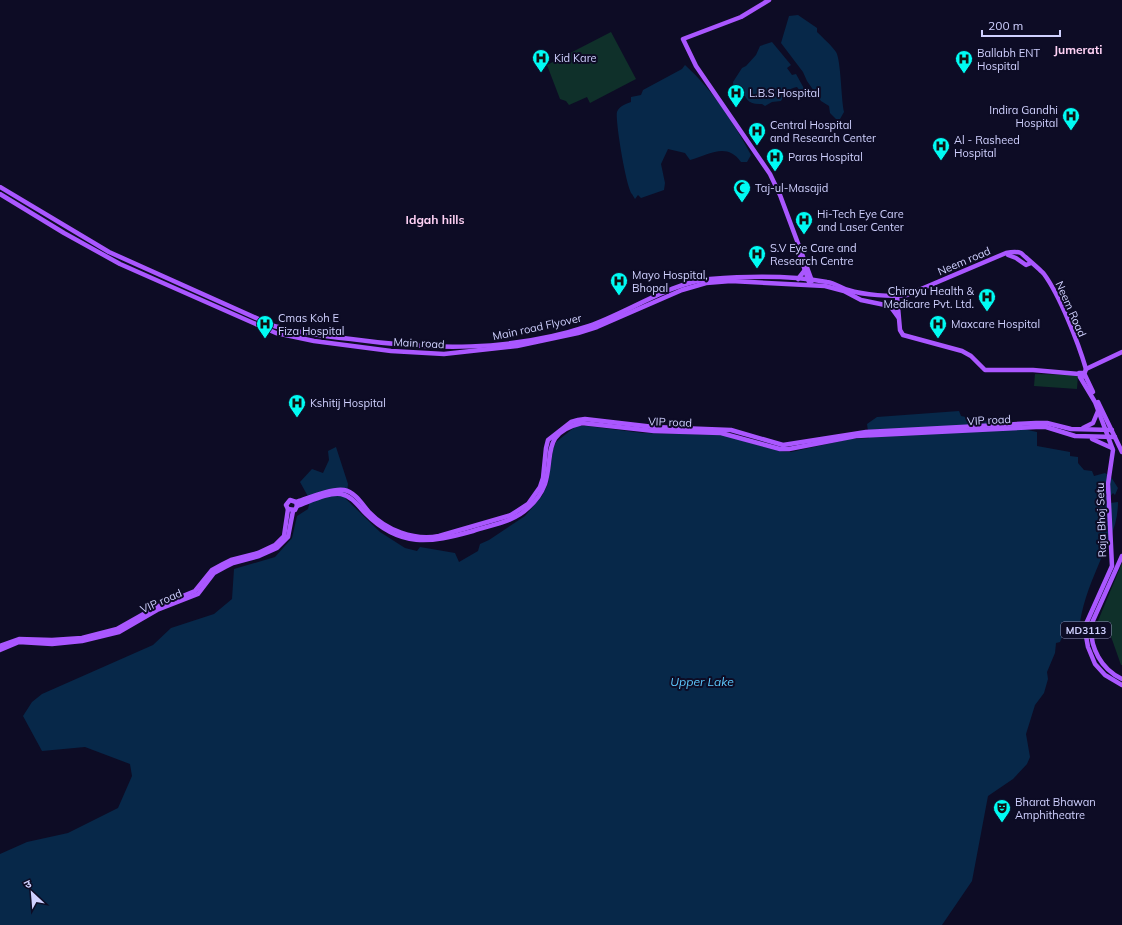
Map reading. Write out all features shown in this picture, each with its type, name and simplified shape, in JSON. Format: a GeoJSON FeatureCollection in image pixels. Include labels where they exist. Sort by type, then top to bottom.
{"type":"FeatureCollection","features":[{"type":"Feature","properties":{"kind":"main road"},"geometry":{"type":"LineString","coordinates":[[769,0],[741,17],[683,39],[696,66],[770,174],[780,195],[811,283]]}},
{"type":"Feature","properties":{"kind":"main road"},"geometry":{"type":"LineString","coordinates":[[0,187],[109,252],[244,314],[285,330],[394,345],[482,349]]}},
{"type":"Feature","properties":{"kind":"main road","name":"Main road"},"geometry":{"type":"LineString","coordinates":[[0,194],[50,225],[105,256],[235,316],[286,336],[354,346],[444,354],[482,349]]}},
{"type":"Feature","properties":{"kind":"main road"},"geometry":{"type":"LineString","coordinates":[[795,236],[805,270],[811,283]]}},
{"type":"Feature","properties":{"kind":"main road","name":"Neem road"},"geometry":{"type":"LineString","coordinates":[[897,296],[907,295],[1006,252],[1016,252],[1021,254],[1028,264]]}},
{"type":"Feature","properties":{"kind":"main road"},"geometry":{"type":"LineString","coordinates":[[1008,255],[1028,264]]}},
{"type":"Feature","properties":{"kind":"main road","name":"Neem Road"},"geometry":{"type":"LineString","coordinates":[[1028,264],[1044,274],[1061,304],[1083,374]]}},
{"type":"Feature","properties":{"kind":"main road"},"geometry":{"type":"LineString","coordinates":[[798,279],[805,270]]}},
{"type":"Feature","properties":{"kind":"main road"},"geometry":{"type":"LineString","coordinates":[[683,287],[703,280],[745,276],[798,279],[852,293],[897,296],[898,318],[900,330],[903,335],[963,351],[971,356],[986,370],[1033,370],[1083,374],[1122,352]]}},
{"type":"Feature","properties":{"kind":"main road"},"geometry":{"type":"LineString","coordinates":[[683,287],[731,281],[811,283]]}},
{"type":"Feature","properties":{"kind":"main road","name":"Main road Flyover"},"geometry":{"type":"LineString","coordinates":[[482,349],[578,333],[617,319],[683,287]]}},
{"type":"Feature","properties":{"kind":"main road"},"geometry":{"type":"LineString","coordinates":[[852,293],[861,300],[890,306],[898,318]]}},
{"type":"Feature","properties":{"kind":"main road"},"geometry":{"type":"LineString","coordinates":[[1083,374],[1113,449]]}},
{"type":"Feature","properties":{"kind":"main road"},"geometry":{"type":"LineString","coordinates":[[1083,374],[1122,452]]}},
{"type":"Feature","properties":{"kind":"main road"},"geometry":{"type":"LineString","coordinates":[[1082,429],[1093,423],[1098,410]]}},
{"type":"Feature","properties":{"kind":"main road","name":"VIP road"},"geometry":{"type":"LineString","coordinates":[[0,650],[19,642],[52,644],[82,641],[119,632],[157,610],[198,594],[214,573],[225,567],[233,563],[259,556],[277,548],[288,537],[297,504],[335,490],[347,491],[357,498],[380,522],[392,529],[412,536],[431,538],[512,515],[521,510],[540,487],[543,478],[548,440],[571,422],[578,420],[585,419],[654,427],[727,430],[783,445],[867,433],[1036,425],[1112,430]]}},
{"type":"Feature","properties":{"kind":"main road","name":"VIP road"},"geometry":{"type":"LineString","coordinates":[[305,501],[340,494],[354,501],[370,518],[388,531],[409,540],[434,541],[492,525],[522,514],[540,494],[545,485],[549,451],[552,442],[572,425],[582,423],[654,431],[721,432],[780,449],[789,449],[867,433]]}},
{"type":"Feature","properties":{"kind":"main road","name":"VIP road"},"geometry":{"type":"LineString","coordinates":[[1036,425],[1074,436],[1089,438],[1115,437]]}},
{"type":"Feature","properties":{"kind":"main road"},"geometry":{"type":"LineString","coordinates":[[1089,438],[1113,449]]}},
{"type":"Feature","properties":{"kind":"main road","name":"Raja Bhoj Setu"},"geometry":{"type":"LineString","coordinates":[[1113,449],[1108,484],[1112,566],[1086,624],[1086,636],[1088,647],[1095,664],[1105,675],[1122,685]]}},
{"type":"Feature","properties":{"kind":"main road","name":"VIP road"},"geometry":{"type":"LineString","coordinates":[[0,646],[19,639],[52,640],[82,638],[117,629],[156,607],[195,591],[212,570],[223,564],[231,560],[258,553],[275,545],[284,536],[288,509],[287,502],[292,500],[297,504]]}},
{"type":"Feature","properties":{"kind":"main road"},"geometry":{"type":"LineString","coordinates":[[288,509],[294,511]]}},
{"type":"Feature","properties":{"kind":"main road","name":"MD3113"},"geometry":{"type":"LineString","coordinates":[[1122,556],[1091,625],[1090,637],[1092,646],[1101,661],[1112,673],[1122,679]]}},
{"type":"Feature","properties":{"kind":"green space"},"geometry":{"type":"Polygon","coordinates":[[[611,32],[636,79],[590,103],[587,97],[569,105],[566,101],[560,99],[547,65],[611,32]]]}},
{"type":"Feature","properties":{"kind":"green space"},"geometry":{"type":"Polygon","coordinates":[[[1035,374],[1078,375],[1077,389],[1034,386],[1035,374]]]}},
{"type":"Feature","properties":{"kind":"green space"},"geometry":{"type":"Polygon","coordinates":[[[1122,563],[1121,665],[1108,628],[1095,628],[1122,563]]]}},
{"type":"Feature","properties":{"kind":"water"},"geometry":{"type":"Polygon","coordinates":[[[798,15],[817,28],[817,32],[830,45],[838,56],[844,112],[840,119],[836,119],[830,113],[829,106],[821,101],[807,81],[803,72],[781,43],[789,16],[798,15]]]}},
{"type":"Feature","properties":{"kind":"water"},"geometry":{"type":"Polygon","coordinates":[[[772,42],[791,65],[787,68],[792,75],[796,74],[806,92],[803,95],[797,87],[791,89],[781,101],[772,102],[765,106],[748,100],[741,88],[734,88],[733,82],[742,68],[746,66],[756,55],[760,46],[772,42]]]}},
{"type":"Feature","properties":{"kind":"water"},"geometry":{"type":"Polygon","coordinates":[[[685,65],[695,74],[722,107],[751,155],[747,162],[741,162],[730,152],[718,151],[690,160],[685,153],[668,149],[661,164],[665,183],[664,190],[641,198],[638,195],[635,199],[632,195],[624,167],[617,112],[625,104],[631,102],[631,97],[641,95],[643,90],[682,69],[685,65]]]}},
{"type":"Feature","properties":{"kind":"water","name":"Upper Lake"},"geometry":{"type":"Polygon","coordinates":[[[959,411],[961,416],[1037,432],[1037,446],[1070,452],[1070,456],[1078,457],[1078,463],[1084,470],[1092,471],[1094,476],[1105,473],[1111,477],[1118,488],[1115,495],[1113,493],[1108,499],[1110,503],[1118,502],[1118,511],[1114,527],[1089,590],[1079,631],[1062,637],[1060,642],[1056,643],[1055,653],[1047,672],[1048,679],[1044,693],[1035,705],[1026,734],[1030,757],[1027,764],[1013,779],[988,796],[972,881],[942,925],[0,925],[0,854],[27,842],[68,833],[118,808],[132,776],[130,764],[85,747],[42,751],[23,716],[32,702],[42,694],[153,645],[171,628],[214,614],[232,599],[234,569],[275,557],[292,538],[297,516],[308,509],[310,500],[300,482],[312,469],[323,473],[329,460],[328,451],[336,447],[348,484],[346,499],[380,532],[405,548],[417,551],[420,547],[455,553],[459,562],[478,551],[480,544],[489,540],[525,516],[542,496],[548,484],[553,450],[556,442],[576,426],[643,433],[723,435],[779,451],[791,452],[850,439],[869,438],[867,424],[877,417],[959,411]]]}},
{"type":"Feature","properties":{"kind":"place","name":"Kid Kare"},"geometry":{"type":"Point","coordinates":[541,73]}},
{"type":"Feature","properties":{"kind":"place","name":"Ballabh ENT Hospital"},"geometry":{"type":"Point","coordinates":[964,74]}},
{"type":"Feature","properties":{"kind":"place","name":"L.B.S Hospital"},"geometry":{"type":"Point","coordinates":[736,108]}},
{"type":"Feature","properties":{"kind":"place","name":"Indira Gandhi Hospital"},"geometry":{"type":"Point","coordinates":[1071,131]}},
{"type":"Feature","properties":{"kind":"place","name":"Central Hospital and Research Center"},"geometry":{"type":"Point","coordinates":[757,146]}},
{"type":"Feature","properties":{"kind":"place","name":"Al - Rasheed Hospital"},"geometry":{"type":"Point","coordinates":[941,161]}},
{"type":"Feature","properties":{"kind":"place","name":"Paras Hospital"},"geometry":{"type":"Point","coordinates":[775,172]}},
{"type":"Feature","properties":{"kind":"place","name":"Taj-ul-Masajid"},"geometry":{"type":"Point","coordinates":[742,203]}},
{"type":"Feature","properties":{"kind":"place","name":"Hi-Tech Eye Care and Laser Center"},"geometry":{"type":"Point","coordinates":[804,235]}},
{"type":"Feature","properties":{"kind":"place","name":"S.V Eye Care and Research Centre"},"geometry":{"type":"Point","coordinates":[757,269]}},
{"type":"Feature","properties":{"kind":"place","name":"Mayo Hospital, Bhopal"},"geometry":{"type":"Point","coordinates":[619,296]}},
{"type":"Feature","properties":{"kind":"place","name":"Chirayu Health & Medicare Pvt. Ltd."},"geometry":{"type":"Point","coordinates":[987,312]}},
{"type":"Feature","properties":{"kind":"place","name":"Cmas Koh E Fiza Hospital"},"geometry":{"type":"Point","coordinates":[265,339]}},
{"type":"Feature","properties":{"kind":"place","name":"Maxcare Hospital"},"geometry":{"type":"Point","coordinates":[938,339]}},
{"type":"Feature","properties":{"kind":"place","name":"Kshitij Hospital"},"geometry":{"type":"Point","coordinates":[297,418]}},
{"type":"Feature","properties":{"kind":"place","name":"Bharat Bhawan Amphitheatre"},"geometry":{"type":"Point","coordinates":[1002,823]}},
{"type":"Feature","properties":{"kind":"district","name":"Jumerati"},"geometry":{"type":"Point","coordinates":[1078,50]}},
{"type":"Feature","properties":{"kind":"district","name":"Idgah hills"},"geometry":{"type":"Point","coordinates":[435,220]}}]}
